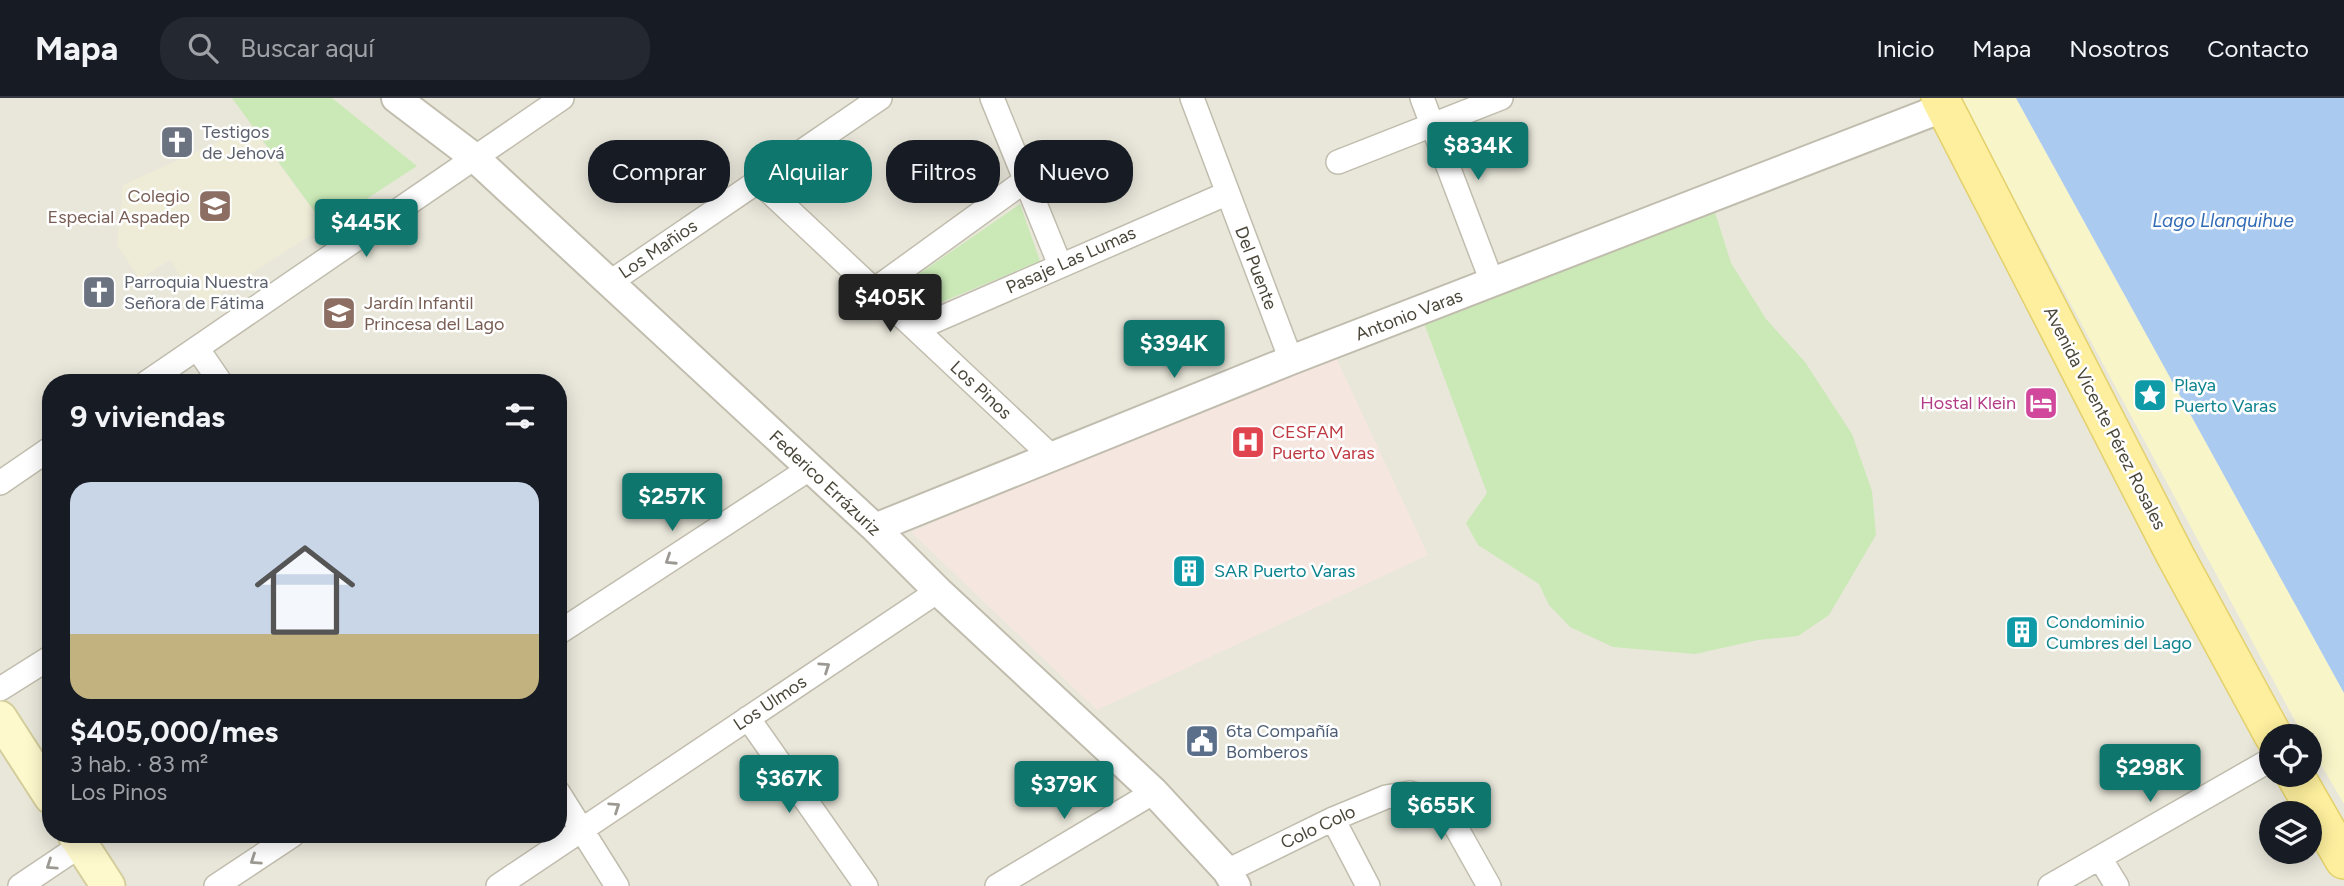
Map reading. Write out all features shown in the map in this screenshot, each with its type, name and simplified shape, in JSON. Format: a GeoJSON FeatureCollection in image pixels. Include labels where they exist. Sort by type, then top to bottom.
{"type":"FeatureCollection","features":[{"type":"Feature","properties":{"kind":"main road","name":"Avenida Vicente Pérez Rosales"},"geometry":{"type":"LineString","coordinates":[[1942,102],[2175,555],[2267,724]]}},
{"type":"Feature","properties":{"kind":"main road"},"geometry":{"type":"LineString","coordinates":[[1,723],[42,784]]}},
{"type":"Feature","properties":{"kind":"main road"},"geometry":{"type":"LineString","coordinates":[[2302,787],[2344,860]]}},
{"type":"Feature","properties":{"kind":"main road"},"geometry":{"type":"LineString","coordinates":[[80,843],[107,886]]}},
{"type":"Feature","properties":{"kind":"street","name":"Federico Errázuriz"},"geometry":{"type":"LineString","coordinates":[[396,98],[475,158],[875,528],[938,591],[1154,792],[1231,878]]}},
{"type":"Feature","properties":{"kind":"street"},"geometry":{"type":"LineString","coordinates":[[159,374],[562,98]]}},
{"type":"Feature","properties":{"kind":"street","name":"Los Mañios"},"geometry":{"type":"LineString","coordinates":[[818,140],[880,98]]}},
{"type":"Feature","properties":{"kind":"street"},"geometry":{"type":"LineString","coordinates":[[992,98],[1014,151]]}},
{"type":"Feature","properties":{"kind":"street","name":"Del Puente"},"geometry":{"type":"LineString","coordinates":[[1192,98],[1291,360]]}},
{"type":"Feature","properties":{"kind":"street"},"geometry":{"type":"LineString","coordinates":[[1422,98],[1492,282]]}},
{"type":"Feature","properties":{"kind":"street"},"geometry":{"type":"LineString","coordinates":[[1338,162],[1501,98]]}},
{"type":"Feature","properties":{"kind":"street","name":"Antonio Varas"},"geometry":{"type":"LineString","coordinates":[[875,528],[1942,102]]}},
{"type":"Feature","properties":{"kind":"street"},"geometry":{"type":"LineString","coordinates":[[874,290],[1014,189]]}},
{"type":"Feature","properties":{"kind":"street","name":"Los Mañios"},"geometry":{"type":"LineString","coordinates":[[610,283],[744,191]]}},
{"type":"Feature","properties":{"kind":"street","name":"Pasaje Las Lumas"},"geometry":{"type":"LineString","coordinates":[[916,329],[1228,193]]}},
{"type":"Feature","properties":{"kind":"street","name":"Los Pinos"},"geometry":{"type":"LineString","coordinates":[[781,203],[1051,456]]}},
{"type":"Feature","properties":{"kind":"street"},"geometry":{"type":"LineString","coordinates":[[1035,203],[1060,265]]}},
{"type":"Feature","properties":{"kind":"street"},"geometry":{"type":"LineString","coordinates":[[198,348],[215,374]]}},
{"type":"Feature","properties":{"kind":"street"},"geometry":{"type":"LineString","coordinates":[[0,483],[42,454]]}},
{"type":"Feature","properties":{"kind":"street"},"geometry":{"type":"LineString","coordinates":[[567,627],[809,469]]}},
{"type":"Feature","properties":{"kind":"street","name":"Los Ulmos"},"geometry":{"type":"LineString","coordinates":[[567,839],[938,591]]}},
{"type":"Feature","properties":{"kind":"street"},"geometry":{"type":"LineString","coordinates":[[0,689],[42,663]]}},
{"type":"Feature","properties":{"kind":"street"},"geometry":{"type":"LineString","coordinates":[[748,718],[866,886]]}},
{"type":"Feature","properties":{"kind":"street"},"geometry":{"type":"LineString","coordinates":[[2050,886],[2259,766]]}},
{"type":"Feature","properties":{"kind":"street"},"geometry":{"type":"LineString","coordinates":[[997,886],[1154,792]]}},
{"type":"Feature","properties":{"kind":"street","name":"Colo Colo"},"geometry":{"type":"LineString","coordinates":[[1231,878],[1333,819],[1398,793],[1410,793],[1432,799],[1448,813],[1489,886]]}},
{"type":"Feature","properties":{"kind":"street"},"geometry":{"type":"LineString","coordinates":[[567,806],[617,886]]}},
{"type":"Feature","properties":{"kind":"street"},"geometry":{"type":"LineString","coordinates":[[1333,819],[1368,886]]}},
{"type":"Feature","properties":{"kind":"street"},"geometry":{"type":"LineString","coordinates":[[20,886],[74,843]]}},
{"type":"Feature","properties":{"kind":"street"},"geometry":{"type":"LineString","coordinates":[[216,886],[281,843]]}},
{"type":"Feature","properties":{"kind":"street","name":"Los Ulmos"},"geometry":{"type":"LineString","coordinates":[[498,886],[561,843]]}},
{"type":"Feature","properties":{"kind":"street"},"geometry":{"type":"LineString","coordinates":[[2100,858],[2117,886]]}},
{"type":"Feature","properties":{"kind":"shaded area"},"geometry":{"type":"Polygon","coordinates":[[[0,98],[2016,98],[2344,693],[2344,886],[0,886],[0,98]]]}},
{"type":"Feature","properties":{"kind":"shaded area","name":"Colegio Especial Aspadep"},"geometry":{"type":"Polygon","coordinates":[[[251,127],[325,226],[200,306],[170,260],[140,279],[117,245],[123,185],[251,127]]]}},
{"type":"Feature","properties":{"kind":"shaded area","name":"CESFAM Puerto Varas"},"geometry":{"type":"Polygon","coordinates":[[[1333,351],[1428,555],[1097,710],[911,532],[1333,351]]]}},
{"type":"Feature","properties":{"kind":"green space"},"geometry":{"type":"Polygon","coordinates":[[[232,98],[332,98],[417,166],[325,226],[232,98]]]}},
{"type":"Feature","properties":{"kind":"green space"},"geometry":{"type":"Polygon","coordinates":[[[1020,204],[1040,261],[911,315],[890,294],[1020,204]]]}},
{"type":"Feature","properties":{"kind":"green space"},"geometry":{"type":"Polygon","coordinates":[[[1713,206],[1731,263],[1766,319],[1805,362],[1852,434],[1872,491],[1876,535],[1829,615],[1798,636],[1758,640],[1695,654],[1613,647],[1570,627],[1549,605],[1539,584],[1478,545],[1466,523],[1487,493],[1424,323],[1713,206]]]}},
{"type":"Feature","properties":{"kind":"sand","name":"Playa Puerto Varas"},"geometry":{"type":"Polygon","coordinates":[[[1960,98],[2016,98],[2344,693],[2344,804],[2322,766],[2322,724],[2297,724],[1960,98]]]}},
{"type":"Feature","properties":{"kind":"water","name":"Lago Llanquihue"},"geometry":{"type":"Polygon","coordinates":[[[2016,98],[2344,98],[2344,693],[2016,98]]]}},
{"type":"Feature","properties":{"kind":"place","name":"Testigos de Jehová"},"geometry":{"type":"Point","coordinates":[177,142]}},
{"type":"Feature","properties":{"kind":"place","name":"Colegio Especial Aspadep"},"geometry":{"type":"Point","coordinates":[215,206]}},
{"type":"Feature","properties":{"kind":"place","name":"Parroquia Nuestra Señora de Fátima"},"geometry":{"type":"Point","coordinates":[99,292]}},
{"type":"Feature","properties":{"kind":"place","name":"Jardín Infantil Princesa del Lago"},"geometry":{"type":"Point","coordinates":[339,313]}},
{"type":"Feature","properties":{"kind":"place","name":"Playa Puerto Varas"},"geometry":{"type":"Point","coordinates":[2150,395]}},
{"type":"Feature","properties":{"kind":"place","name":"Hostal Klein"},"geometry":{"type":"Point","coordinates":[2041,403]}},
{"type":"Feature","properties":{"kind":"place","name":"CESFAM Puerto Varas"},"geometry":{"type":"Point","coordinates":[1248,442]}},
{"type":"Feature","properties":{"kind":"place","name":"SAR Puerto Varas"},"geometry":{"type":"Point","coordinates":[1189,571]}},
{"type":"Feature","properties":{"kind":"place","name":"Condominio Cumbres del Lago"},"geometry":{"type":"Point","coordinates":[2022,632]}},
{"type":"Feature","properties":{"kind":"place","name":"6ta Compañía Bomberos"},"geometry":{"type":"Point","coordinates":[1202,741]}}]}
